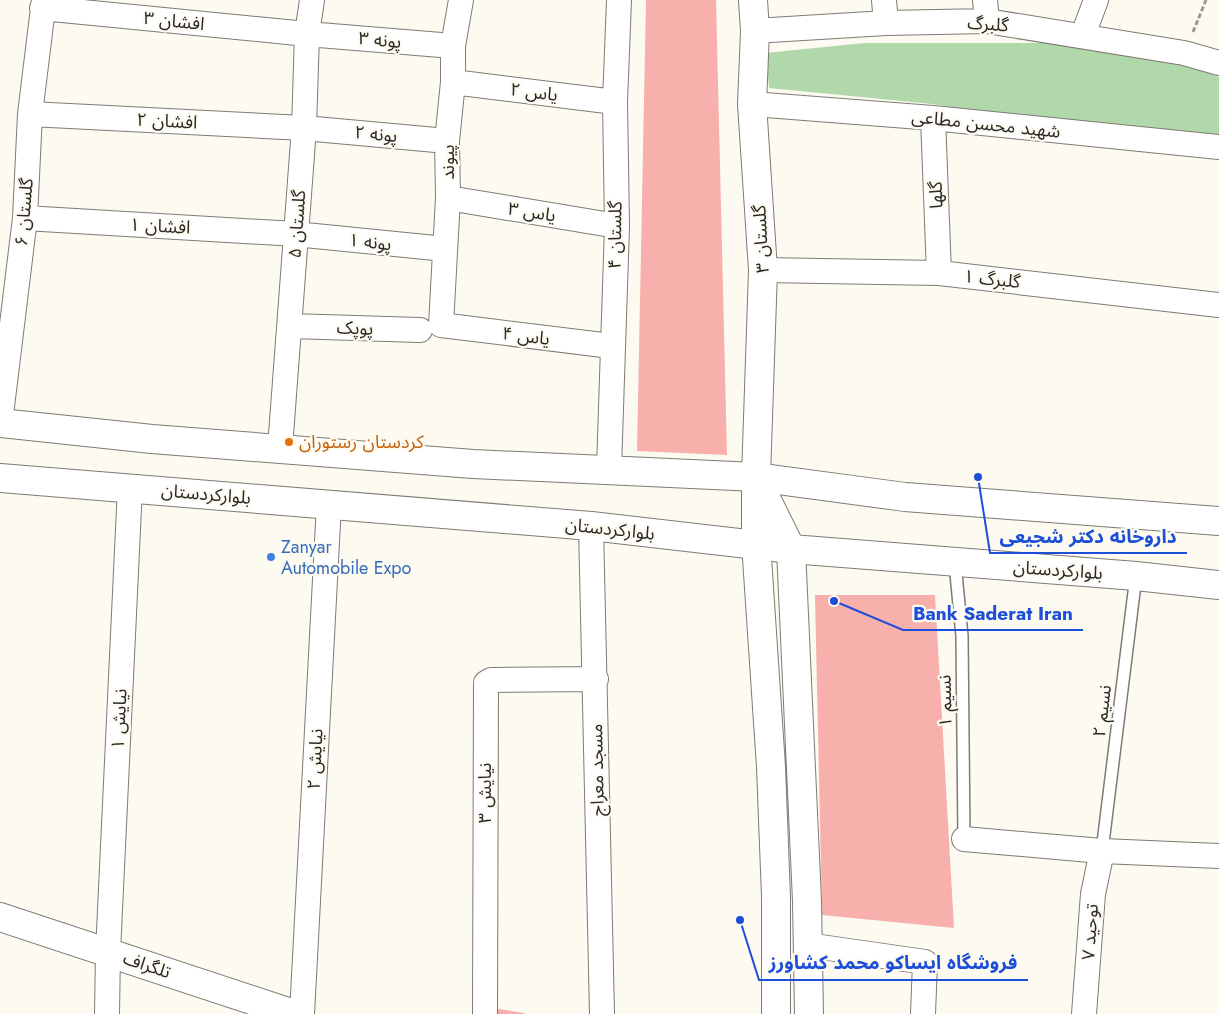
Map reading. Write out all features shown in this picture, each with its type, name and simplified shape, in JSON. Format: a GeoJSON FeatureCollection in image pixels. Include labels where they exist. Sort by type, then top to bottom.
{"type":"FeatureCollection","features":[{"type":"Feature","properties":{"kind":"main road","name":"گلستان ۳"},"geometry":{"type":"LineString","coordinates":[[753,0],[752,104],[763,270],[756,477],[756,543],[771,768],[776,897],[776,1014]]}},
{"type":"Feature","properties":{"kind":"main road"},"geometry":{"type":"LineString","coordinates":[[0,423],[152,439],[473,464],[756,477],[905,497],[1219,521]]}},
{"type":"Feature","properties":{"kind":"main road"},"geometry":{"type":"LineString","coordinates":[[756,477],[791,548],[807,901],[809,1014]]}},
{"type":"Feature","properties":{"kind":"main road","name":"بلوارکردستان"},"geometry":{"type":"LineString","coordinates":[[0,478],[130,487],[591,526],[791,548],[955,563],[1136,576],[1219,585]]}},
{"type":"Feature","properties":{"kind":"main road"},"geometry":{"type":"LineString","coordinates":[[776,897],[807,901]]}},
{"type":"Feature","properties":{"kind":"main road","name":"تلگراف"},"geometry":{"type":"LineString","coordinates":[[0,917],[294,1014]]}},
{"type":"Feature","properties":{"kind":"street","name":"گلستان ۵"},"geometry":{"type":"LineString","coordinates":[[280,448],[304,128],[307,34],[312,0]]}},
{"type":"Feature","properties":{"kind":"street","name":"پیوند"},"geometry":{"type":"LineString","coordinates":[[430,328],[445,249],[448,198],[447,141],[453,82],[453,46],[461,0]]}},
{"type":"Feature","properties":{"kind":"street","name":"گلستان ۴"},"geometry":{"type":"LineString","coordinates":[[608,470],[611,346],[617,226],[615,102],[619,0]]}},
{"type":"Feature","properties":{"kind":"street"},"geometry":{"type":"LineString","coordinates":[[1083,35],[1096,0]]}},
{"type":"Feature","properties":{"kind":"street","name":"افشان ۳"},"geometry":{"type":"LineString","coordinates":[[43,4],[307,34]]}},
{"type":"Feature","properties":{"kind":"street","name":"گلستان ۶"},"geometry":{"type":"LineString","coordinates":[[0,423],[25,218],[30,114],[43,4]]}},
{"type":"Feature","properties":{"kind":"street","name":"گلبرگ"},"geometry":{"type":"LineString","coordinates":[[754,31],[885,11],[986,11],[1083,35],[1184,53],[1219,63]]}},
{"type":"Feature","properties":{"kind":"street","name":"پونه ۳"},"geometry":{"type":"LineString","coordinates":[[307,34],[453,46]]}},
{"type":"Feature","properties":{"kind":"street","name":"یاس ۲"},"geometry":{"type":"LineString","coordinates":[[453,82],[615,102]]}},
{"type":"Feature","properties":{"kind":"street","name":"شهید محسن مطاعی"},"geometry":{"type":"LineString","coordinates":[[752,104],[933,118],[1219,148]]}},
{"type":"Feature","properties":{"kind":"street","name":"افشان ۲"},"geometry":{"type":"LineString","coordinates":[[30,114],[304,128]]}},
{"type":"Feature","properties":{"kind":"street","name":"گلها"},"geometry":{"type":"LineString","coordinates":[[933,118],[939,273]]}},
{"type":"Feature","properties":{"kind":"street","name":"پونه ۲"},"geometry":{"type":"LineString","coordinates":[[304,128],[447,141]]}},
{"type":"Feature","properties":{"kind":"street","name":"یاس ۳"},"geometry":{"type":"LineString","coordinates":[[448,198],[617,226]]}},
{"type":"Feature","properties":{"kind":"street","name":"افشان ۱"},"geometry":{"type":"LineString","coordinates":[[25,218],[296,234]]}},
{"type":"Feature","properties":{"kind":"street","name":"پونه ۱"},"geometry":{"type":"LineString","coordinates":[[296,234],[445,249]]}},
{"type":"Feature","properties":{"kind":"street","name":"گلبرگ ۱"},"geometry":{"type":"LineString","coordinates":[[763,270],[939,273],[1219,305]]}},
{"type":"Feature","properties":{"kind":"street","name":"پوپک"},"geometry":{"type":"LineString","coordinates":[[290,326],[430,328]]}},
{"type":"Feature","properties":{"kind":"street","name":"یاس ۴"},"geometry":{"type":"LineString","coordinates":[[430,328],[611,346]]}},
{"type":"Feature","properties":{"kind":"street","name":"نیایش ۱"},"geometry":{"type":"LineString","coordinates":[[107,1014],[108,952],[130,487]]}},
{"type":"Feature","properties":{"kind":"street","name":"نیایش ۲"},"geometry":{"type":"LineString","coordinates":[[302,1014],[329,504]]}},
{"type":"Feature","properties":{"kind":"street","name":"مسجد معراج"},"geometry":{"type":"LineString","coordinates":[[591,526],[596,679],[602,1014]]}},
{"type":"Feature","properties":{"kind":"street","name":"نیایش ۳"},"geometry":{"type":"LineString","coordinates":[[485,1014],[486,683],[491,680],[596,679]]}},
{"type":"Feature","properties":{"kind":"street"},"geometry":{"type":"LineString","coordinates":[[964,839],[1102,851],[1219,856]]}},
{"type":"Feature","properties":{"kind":"street","name":"توحید ۷"},"geometry":{"type":"LineString","coordinates":[[1084,1014],[1092,894],[1102,851]]}},
{"type":"Feature","properties":{"kind":"street"},"geometry":{"type":"LineString","coordinates":[[807,945],[925,962],[923,1014]]}},
{"type":"Feature","properties":{"kind":"lane","name":"نسیم ۱"},"geometry":{"type":"LineString","coordinates":[[955,563],[962,636],[964,839]]}},
{"type":"Feature","properties":{"kind":"lane","name":"نسیم ۲"},"geometry":{"type":"LineString","coordinates":[[1102,851],[1136,576]]}},
{"type":"Feature","properties":{"kind":"path"},"geometry":{"type":"LineString","coordinates":[[1184,53],[1206,0]]}},
{"type":"Feature","properties":{"kind":"green space"},"geometry":{"type":"Polygon","coordinates":[[[864,43],[1077,43],[1171,59],[1219,77],[1219,147],[932,104],[769,88],[766,53],[864,43]]]}},
{"type":"Feature","properties":{"kind":"building"},"geometry":{"type":"Polygon","coordinates":[[[646,0],[716,0],[727,455],[637,451],[646,0]]]}},
{"type":"Feature","properties":{"kind":"building"},"geometry":{"type":"Polygon","coordinates":[[[815,595],[935,595],[954,928],[822,915],[815,595]]]}},
{"type":"Feature","properties":{"kind":"building"},"geometry":{"type":"Polygon","coordinates":[[[492,1008],[524,1013],[524,1014],[492,1014],[492,1008]]]}},
{"type":"Feature","properties":{"kind":"place","name":"کردستان رستوران"},"geometry":{"type":"Point","coordinates":[289,442]}},
{"type":"Feature","properties":{"kind":"place","name":"داروخانه دکتر شجیعی"},"geometry":{"type":"Point","coordinates":[978,477]}},
{"type":"Feature","properties":{"kind":"place","name":"Zanyar Automobile Expo"},"geometry":{"type":"Point","coordinates":[271,557]}},
{"type":"Feature","properties":{"kind":"place","name":"Bank Saderat Iran"},"geometry":{"type":"Point","coordinates":[834,601]}},
{"type":"Feature","properties":{"kind":"place","name":"فروشگاه ایساکو محمد کشاورز"},"geometry":{"type":"Point","coordinates":[740,920]}}]}
